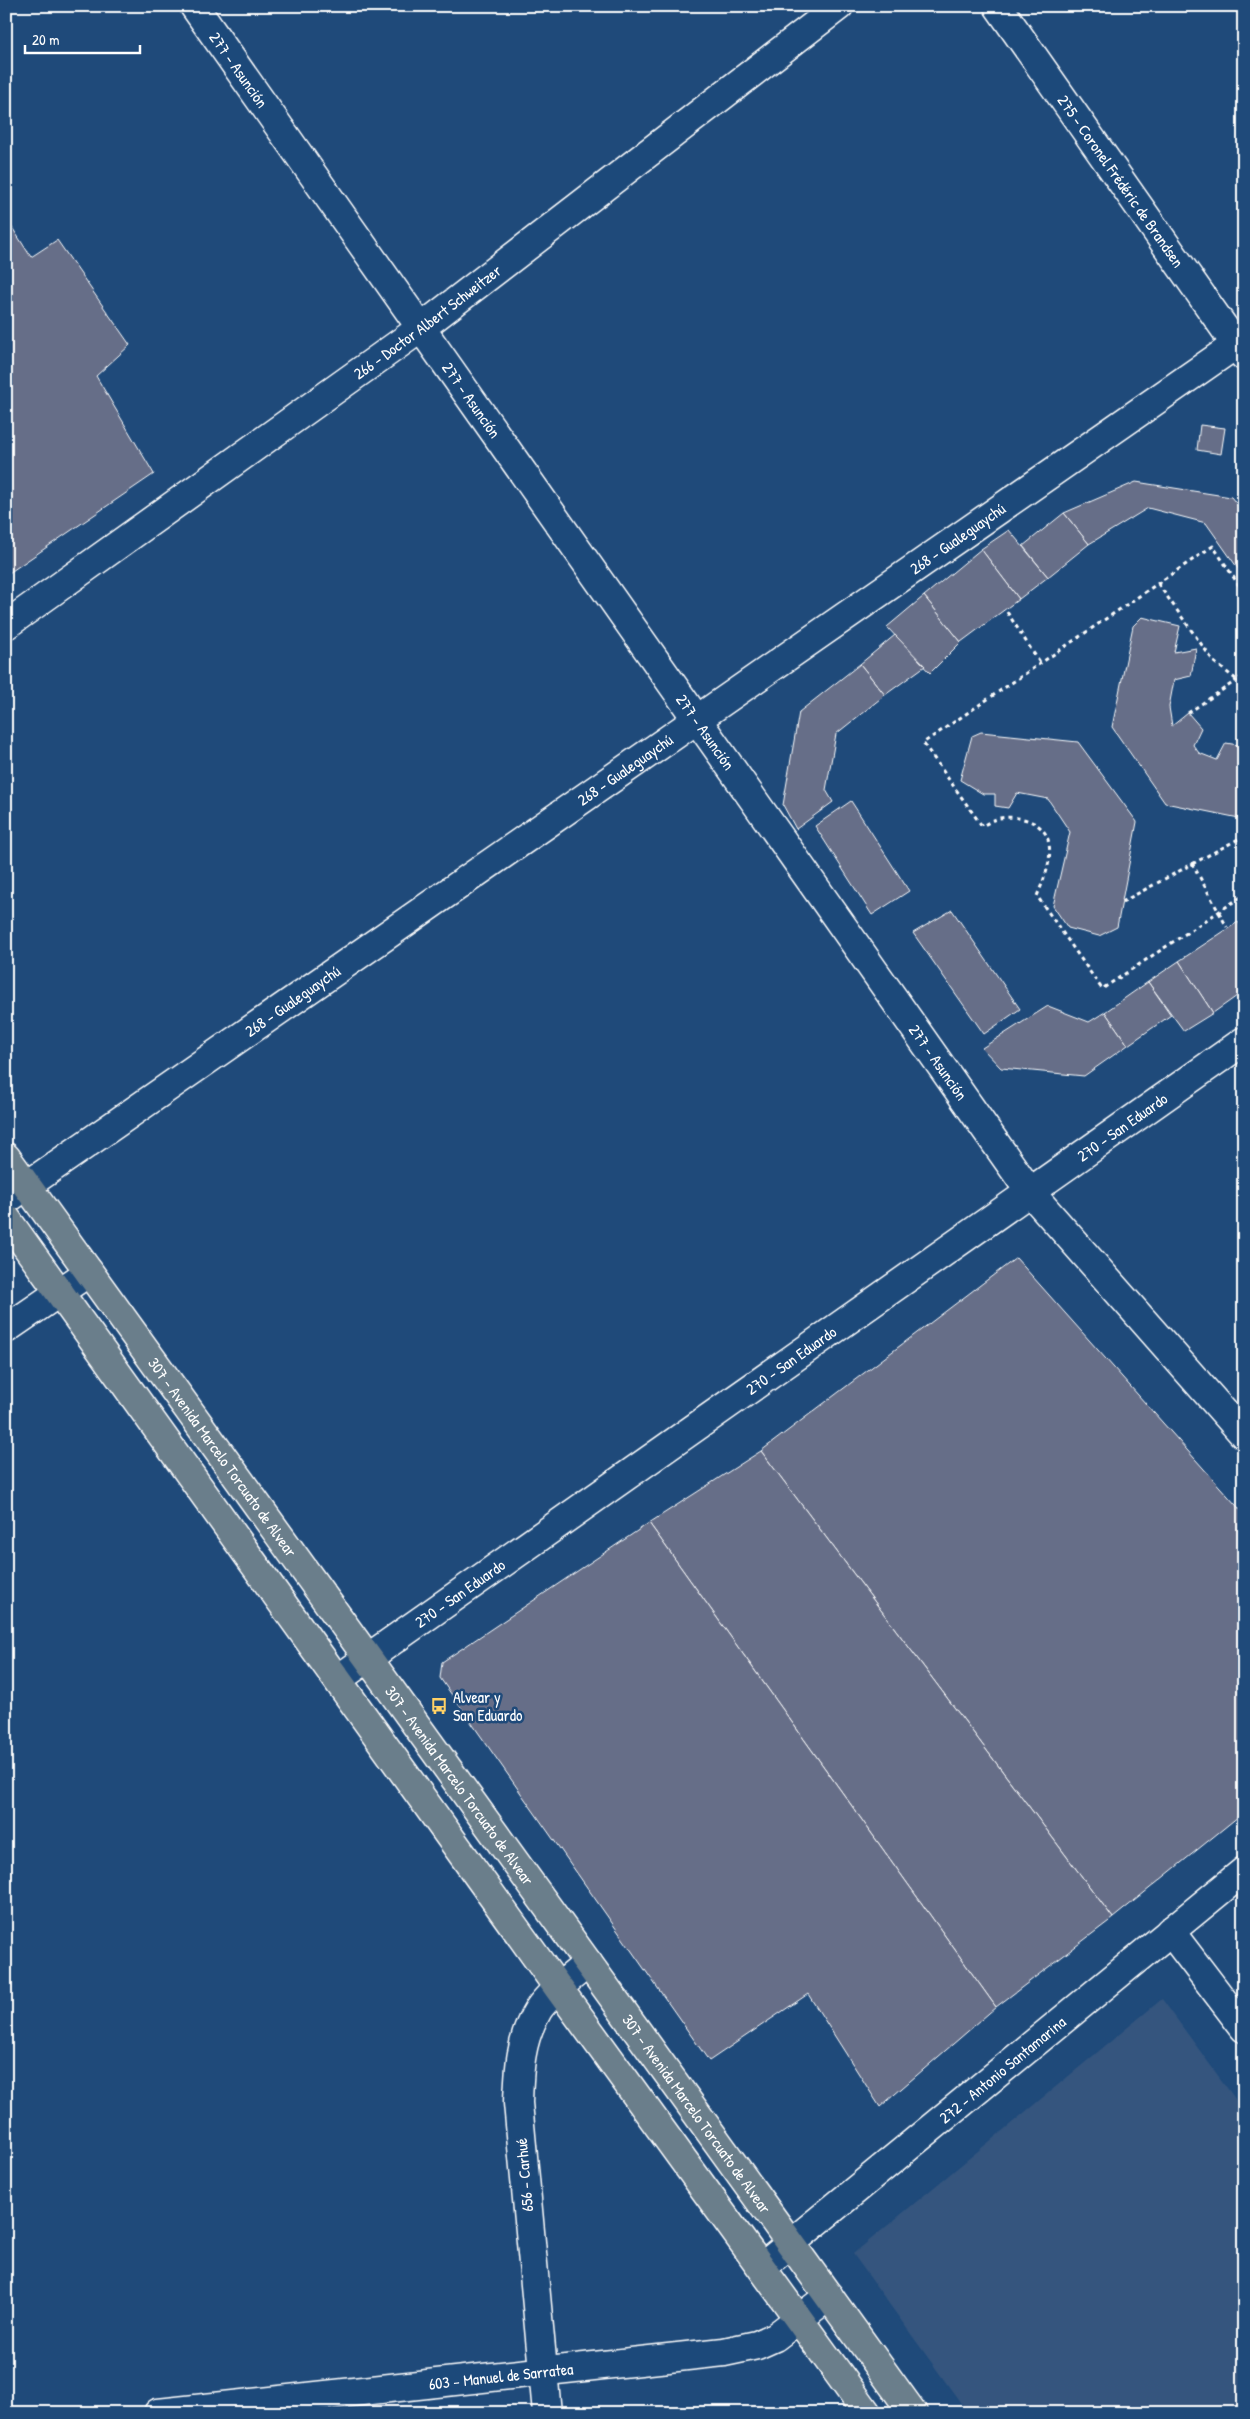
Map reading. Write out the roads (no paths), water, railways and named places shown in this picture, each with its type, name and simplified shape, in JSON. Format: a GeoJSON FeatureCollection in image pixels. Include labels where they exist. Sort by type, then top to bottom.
{"type":"FeatureCollection","features":[{"type":"Feature","properties":{"kind":"main road","name":"307 - Avenida Marcelo Torcuato de Alvear"},"geometry":{"type":"LineString","coordinates":[[6,1157],[16,1193],[89,1272],[913,2413]]}},
{"type":"Feature","properties":{"kind":"main road"},"geometry":{"type":"LineString","coordinates":[[6,1218],[559,1989],[868,2413]]}},
{"type":"Feature","properties":{"kind":"street","name":"277 - Asunción"},"geometry":{"type":"LineString","coordinates":[[194,6],[1030,1192],[1244,1435]]}},
{"type":"Feature","properties":{"kind":"street","name":"266 - Doctor Albert Schweitzer"},"geometry":{"type":"LineString","coordinates":[[6,625],[421,328],[839,6]]}},
{"type":"Feature","properties":{"kind":"street","name":"275 - Coronel Frédéric de Brandsen"},"geometry":{"type":"LineString","coordinates":[[998,6],[1241,347]]}},
{"type":"Feature","properties":{"kind":"street","name":"268 - Gualeguaychú"},"geometry":{"type":"LineString","coordinates":[[16,1193],[697,720],[1241,347]]}},
{"type":"Feature","properties":{"kind":"street","name":"270 - San Eduardo"},"geometry":{"type":"LineString","coordinates":[[338,1679],[1244,1041]]}},
{"type":"Feature","properties":{"kind":"street"},"geometry":{"type":"LineString","coordinates":[[6,1329],[89,1272]]}},
{"type":"Feature","properties":{"kind":"street","name":"272 - Antonio Santamarina"},"geometry":{"type":"LineString","coordinates":[[762,2267],[1244,1871]]}},
{"type":"Feature","properties":{"kind":"street"},"geometry":{"type":"LineString","coordinates":[[1170,1931],[1244,2028]]}},
{"type":"Feature","properties":{"kind":"street","name":"656 - Carhué"},"geometry":{"type":"LineString","coordinates":[[547,2413],[518,2103],[518,2079],[524,2039],[539,2009],[588,1962]]}},
{"type":"Feature","properties":{"kind":"street","name":"603 - Manuel de Sarratea"},"geometry":{"type":"LineString","coordinates":[[158,2413],[724,2352],[757,2345],[775,2336],[829,2296]]}},
{"type":"Feature","properties":{"kind":"place","name":"Alvear y San Eduardo"},"geometry":{"type":"Point","coordinates":[439,1706]}}]}
